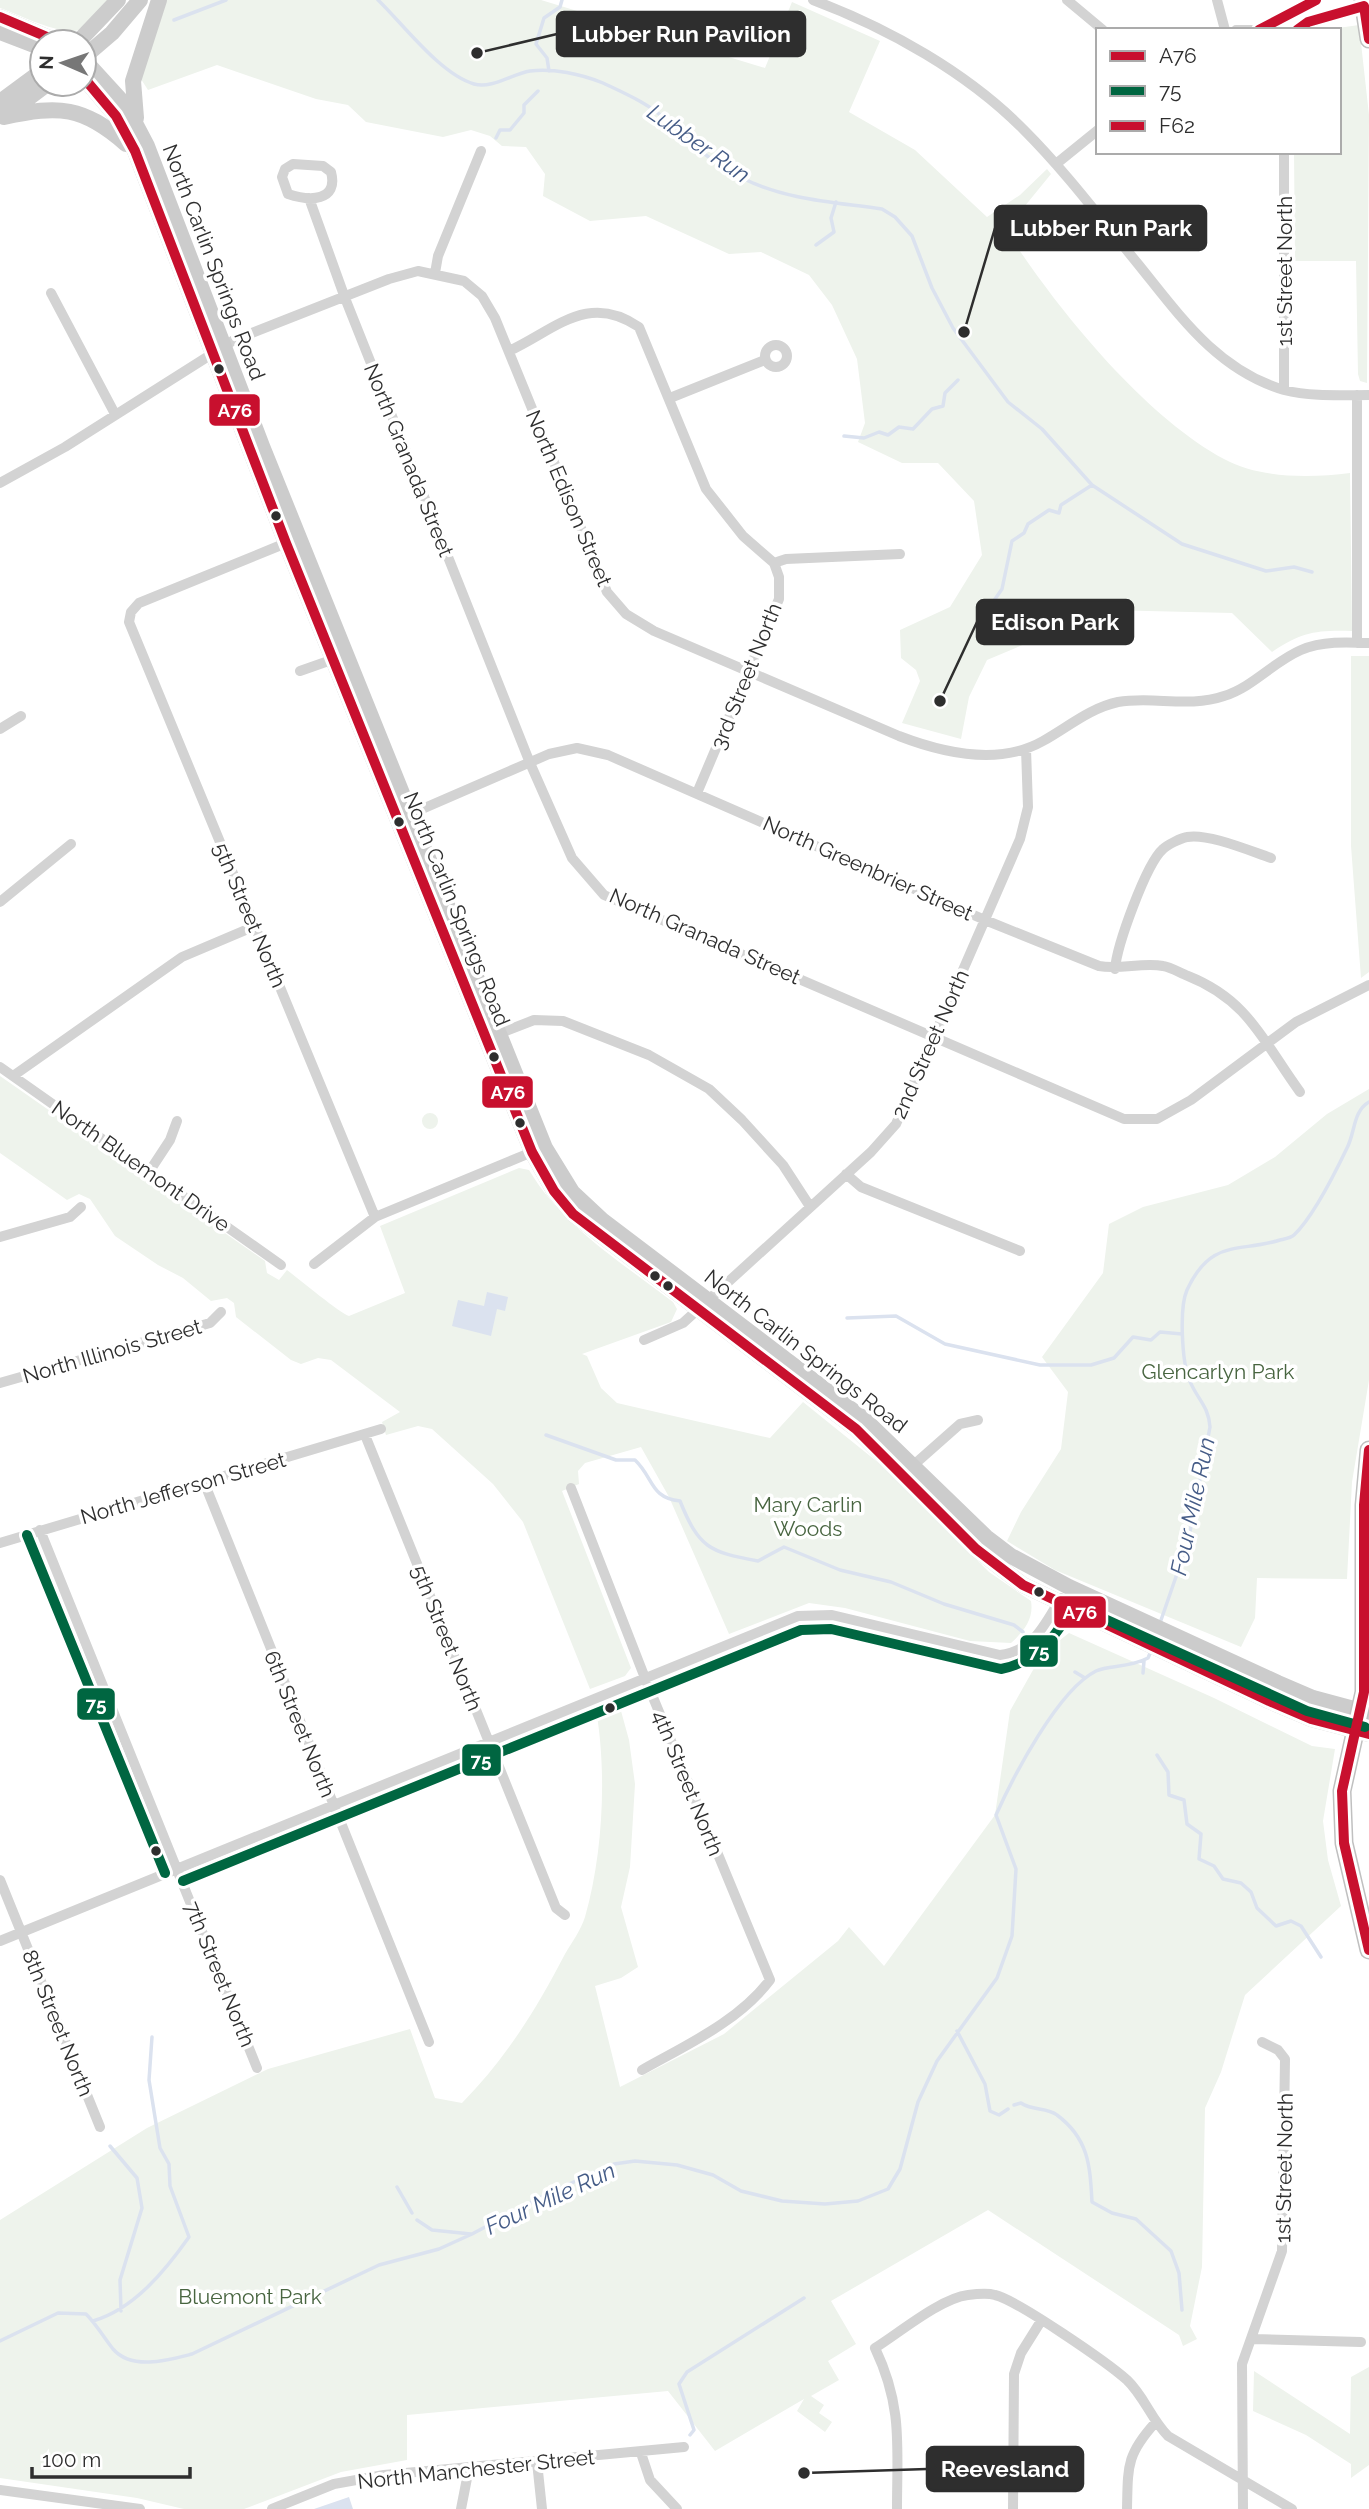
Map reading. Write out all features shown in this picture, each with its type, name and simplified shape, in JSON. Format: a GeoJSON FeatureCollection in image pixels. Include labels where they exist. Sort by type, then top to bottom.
{"type":"FeatureCollection","features":[{"type":"Feature","properties":{"kind":"highway"},"geometry":{"type":"LineString","coordinates":[[1366,3],[1369,38]]}},
{"type":"Feature","properties":{"kind":"highway"},"geometry":{"type":"LineString","coordinates":[[1369,1450],[1364,1505],[1365,1713],[1362,1733],[1342,1791],[1344,1843],[1369,1950]]}},
{"type":"Feature","properties":{"kind":"main road"},"geometry":{"type":"LineString","coordinates":[[91,28],[118,0]]}},
{"type":"Feature","properties":{"kind":"main road"},"geometry":{"type":"LineString","coordinates":[[98,46],[140,0]]}},
{"type":"Feature","properties":{"kind":"main road"},"geometry":{"type":"LineString","coordinates":[[138,127],[133,81],[159,0]]}},
{"type":"Feature","properties":{"kind":"main road"},"geometry":{"type":"LineString","coordinates":[[0,17],[28,32]]}},
{"type":"Feature","properties":{"kind":"main road"},"geometry":{"type":"LineString","coordinates":[[0,32],[28,39]]}},
{"type":"Feature","properties":{"kind":"main road"},"geometry":{"type":"LineString","coordinates":[[1,113],[28,82]]}},
{"type":"Feature","properties":{"kind":"main road","name":"North Carlin Springs Road"},"geometry":{"type":"LineString","coordinates":[[98,86],[138,127],[219,351]]}},
{"type":"Feature","properties":{"kind":"main road"},"geometry":{"type":"LineString","coordinates":[[0,96],[20,88]]}},
{"type":"Feature","properties":{"kind":"main road","name":"North Carlin Springs Road"},"geometry":{"type":"LineString","coordinates":[[98,90],[135,151],[219,351],[538,1150],[583,1203],[703,1304],[864,1419],[1000,1570],[1058,1603],[1311,1719],[1362,1733]]}},
{"type":"Feature","properties":{"kind":"main road"},"geometry":{"type":"LineString","coordinates":[[1,113],[28,96]]}},
{"type":"Feature","properties":{"kind":"main road"},"geometry":{"type":"LineString","coordinates":[[1,113],[50,108],[75,111],[94,118],[135,151]]}},
{"type":"Feature","properties":{"kind":"main road","name":"North Carlin Springs Road"},"geometry":{"type":"LineString","coordinates":[[909,1469],[1011,1556],[1143,1622],[1313,1698],[1365,1713]]}},
{"type":"Feature","properties":{"kind":"street"},"geometry":{"type":"LineString","coordinates":[[813,0],[841,5],[938,63],[1022,128],[1056,164],[1195,334],[1224,361],[1284,390],[1316,395],[1363,395],[1357,643]]}},
{"type":"Feature","properties":{"kind":"street"},"geometry":{"type":"LineString","coordinates":[[1067,0],[1101,28]]}},
{"type":"Feature","properties":{"kind":"street"},"geometry":{"type":"LineString","coordinates":[[1217,0],[1224,28]]}},
{"type":"Feature","properties":{"kind":"street"},"geometry":{"type":"LineString","coordinates":[[1265,28],[1297,7],[1316,0]]}},
{"type":"Feature","properties":{"kind":"street"},"geometry":{"type":"LineString","coordinates":[[1300,28],[1308,22],[1366,3]]}},
{"type":"Feature","properties":{"kind":"street"},"geometry":{"type":"LineString","coordinates":[[1056,164],[1096,132]]}},
{"type":"Feature","properties":{"kind":"street"},"geometry":{"type":"LineString","coordinates":[[435,274],[438,256],[481,151]]}},
{"type":"Feature","properties":{"kind":"street","name":"1st Street North"},"geometry":{"type":"LineString","coordinates":[[1284,154],[1284,390]]}},
{"type":"Feature","properties":{"kind":"street"},"geometry":{"type":"LineString","coordinates":[[293,164],[323,166],[331,172],[332,187],[327,195],[309,198],[288,194],[283,186],[285,169],[293,164]]}},
{"type":"Feature","properties":{"kind":"street","name":"North Granada Street"},"geometry":{"type":"LineString","coordinates":[[309,198],[345,298],[530,763],[572,858],[604,895],[1124,1119],[1157,1119],[1191,1100],[1296,1022],[1369,985]]}},
{"type":"Feature","properties":{"kind":"street","name":"North Edison Street"},"geometry":{"type":"LineString","coordinates":[[0,483],[55,454],[234,341],[418,271],[464,281],[482,296],[509,351],[607,592],[625,614],[654,631],[933,748],[974,755],[1026,748],[1100,708],[1133,700],[1210,700],[1239,690],[1301,650],[1329,643],[1369,643]]}},
{"type":"Feature","properties":{"kind":"street"},"geometry":{"type":"LineString","coordinates":[[51,293],[115,414]]}},
{"type":"Feature","properties":{"kind":"street"},"geometry":{"type":"LineString","coordinates":[[509,351],[563,321],[589,312],[620,314],[639,327],[706,489],[743,536],[774,563],[786,559],[900,554]]}},
{"type":"Feature","properties":{"kind":"street"},"geometry":{"type":"LineString","coordinates":[[670,398],[765,360]]}},
{"type":"Feature","properties":{"kind":"street","name":"5th Street North"},"geometry":{"type":"LineString","coordinates":[[293,540],[139,603],[131,612],[133,634],[375,1217]]}},
{"type":"Feature","properties":{"kind":"street","name":"3rd Street North"},"geometry":{"type":"LineString","coordinates":[[697,793],[779,599],[779,577],[774,563]]}},
{"type":"Feature","properties":{"kind":"street"},"geometry":{"type":"LineString","coordinates":[[300,671],[340,657]]}},
{"type":"Feature","properties":{"kind":"street"},"geometry":{"type":"LineString","coordinates":[[0,729],[21,716]]}},
{"type":"Feature","properties":{"kind":"street","name":"North Greenbrier Street"},"geometry":{"type":"LineString","coordinates":[[404,816],[549,754],[577,748],[608,755],[985,920],[1099,966],[1115,969],[1162,965],[1205,982],[1231,1000],[1269,1041],[1278,1062],[1300,1092]]}},
{"type":"Feature","properties":{"kind":"street","name":"2nd Street North"},"geometry":{"type":"LineString","coordinates":[[703,1304],[846,1174],[896,1124],[1020,839],[1028,807],[1026,748]]}},
{"type":"Feature","properties":{"kind":"street"},"geometry":{"type":"LineString","coordinates":[[1115,969],[1117,948],[1150,870],[1163,849],[1186,837],[1206,838],[1271,858]]}},
{"type":"Feature","properties":{"kind":"street"},"geometry":{"type":"LineString","coordinates":[[0,902],[71,844]]}},
{"type":"Feature","properties":{"kind":"street"},"geometry":{"type":"LineString","coordinates":[[13,1076],[181,957],[255,926]]}},
{"type":"Feature","properties":{"kind":"street"},"geometry":{"type":"LineString","coordinates":[[493,1036],[534,1020],[563,1021],[661,1062],[709,1089],[742,1120],[783,1165],[809,1205]]}},
{"type":"Feature","properties":{"kind":"street","name":"North Bluemont Drive"},"geometry":{"type":"LineString","coordinates":[[0,1067],[281,1265]]}},
{"type":"Feature","properties":{"kind":"street"},"geometry":{"type":"LineString","coordinates":[[149,1171],[170,1140],[177,1121]]}},
{"type":"Feature","properties":{"kind":"street"},"geometry":{"type":"LineString","coordinates":[[314,1264],[375,1217],[538,1150]]}},
{"type":"Feature","properties":{"kind":"street"},"geometry":{"type":"LineString","coordinates":[[846,1174],[861,1187],[1020,1251]]}},
{"type":"Feature","properties":{"kind":"street"},"geometry":{"type":"LineString","coordinates":[[0,1237],[70,1217],[80,1207]]}},
{"type":"Feature","properties":{"kind":"street"},"geometry":{"type":"LineString","coordinates":[[643,1340],[684,1323],[703,1304]]}},
{"type":"Feature","properties":{"kind":"street","name":"North Illinois Street"},"geometry":{"type":"LineString","coordinates":[[0,1383],[209,1323],[221,1312]]}},
{"type":"Feature","properties":{"kind":"street"},"geometry":{"type":"LineString","coordinates":[[909,1469],[960,1424],[978,1420]]}},
{"type":"Feature","properties":{"kind":"street","name":"North Jefferson Street"},"geometry":{"type":"LineString","coordinates":[[0,1543],[382,1429]]}},
{"type":"Feature","properties":{"kind":"street","name":"5th Street North"},"geometry":{"type":"LineString","coordinates":[[365,1434],[556,1908],[565,1916]]}},
{"type":"Feature","properties":{"kind":"street","name":"6th Street North"},"geometry":{"type":"LineString","coordinates":[[204,1482],[429,2042]]}},
{"type":"Feature","properties":{"kind":"street","name":"4th Street North"},"geometry":{"type":"LineString","coordinates":[[571,1488],[645,1678],[770,1980],[758,1996],[720,2025],[642,2070]]}},
{"type":"Feature","properties":{"kind":"street","name":"7th Street North"},"geometry":{"type":"LineString","coordinates":[[40,1530],[257,2068]]}},
{"type":"Feature","properties":{"kind":"street"},"geometry":{"type":"LineString","coordinates":[[0,1941],[798,1616],[832,1615],[990,1654],[1017,1653],[1041,1630],[1069,1587]]}},
{"type":"Feature","properties":{"kind":"street","name":"8th Street North"},"geometry":{"type":"LineString","coordinates":[[0,1880],[100,2127]]}},
{"type":"Feature","properties":{"kind":"street","name":"1st Street North"},"geometry":{"type":"LineString","coordinates":[[1243,2509],[1242,2364],[1282,2251],[1285,2194],[1285,2059],[1278,2050],[1262,2042]]}},
{"type":"Feature","properties":{"kind":"street"},"geometry":{"type":"LineString","coordinates":[[897,2509],[897,2409],[890,2380],[875,2348],[946,2303],[967,2295],[995,2295],[1041,2320],[1127,2380],[1147,2406],[1155,2423],[1168,2436],[1292,2509]]}},
{"type":"Feature","properties":{"kind":"street"},"geometry":{"type":"LineString","coordinates":[[1013,2509],[1014,2374],[1021,2353],[1041,2320]]}},
{"type":"Feature","properties":{"kind":"street"},"geometry":{"type":"LineString","coordinates":[[1253,2339],[1361,2342]]}},
{"type":"Feature","properties":{"kind":"street"},"geometry":{"type":"LineString","coordinates":[[1127,2509],[1128,2473],[1134,2446],[1155,2423]]}},
{"type":"Feature","properties":{"kind":"street","name":"North Manchester Street"},"geometry":{"type":"LineString","coordinates":[[272,2509],[334,2484],[384,2475],[684,2447]]}},
{"type":"Feature","properties":{"kind":"street"},"geometry":{"type":"LineString","coordinates":[[641,2453],[650,2480],[677,2509]]}},
{"type":"Feature","properties":{"kind":"street"},"geometry":{"type":"LineString","coordinates":[[537,2462],[542,2509]]}},
{"type":"Feature","properties":{"kind":"street"},"geometry":{"type":"LineString","coordinates":[[461,2509],[469,2468]]}},
{"type":"Feature","properties":{"kind":"street"},"geometry":{"type":"LineString","coordinates":[[0,2490],[140,2509]]}},
{"type":"Feature","properties":{"kind":"green space"},"geometry":{"type":"Polygon","coordinates":[[[0,0],[108,0],[82,28],[53,28],[0,8],[0,0]]]}},
{"type":"Feature","properties":{"kind":"green space"},"geometry":{"type":"Polygon","coordinates":[[[163,0],[541,0],[765,68],[792,2],[880,41],[849,112],[915,150],[987,217],[1020,195],[1047,169],[1051,174],[1020,212],[1008,233],[1077,327],[1133,389],[1194,440],[1238,466],[1286,475],[1350,473],[1352,631],[1310,634],[1292,640],[1272,652],[1232,613],[1106,610],[987,660],[969,697],[961,739],[902,723],[920,681],[916,670],[901,658],[900,630],[950,607],[982,555],[974,501],[938,463],[902,463],[858,442],[865,423],[857,359],[832,305],[809,275],[761,252],[729,254],[646,216],[590,221],[543,196],[545,174],[526,147],[502,146],[490,136],[471,130],[443,137],[366,122],[348,105],[316,99],[217,65],[148,90],[139,76],[163,0]]]}},
{"type":"Feature","properties":{"kind":"green space"},"geometry":{"type":"Polygon","coordinates":[[[1359,25],[1369,115],[1367,383],[1360,381],[1358,374],[1356,261],[1295,261],[1294,154],[1341,154],[1341,28],[1338,28],[1359,25]]]}},
{"type":"Feature","properties":{"kind":"green space"},"geometry":{"type":"Polygon","coordinates":[[[1351,656],[1369,656],[1369,972],[1361,978],[1351,846],[1351,656]]]}},
{"type":"Feature","properties":{"kind":"green space","name":"Mary Carlin Woods"},"geometry":{"type":"Polygon","coordinates":[[[0,1076],[265,1261],[267,1273],[279,1280],[287,1270],[349,1316],[405,1293],[380,1226],[519,1168],[529,1170],[543,1190],[576,1226],[673,1302],[677,1309],[671,1322],[582,1354],[587,1356],[601,1388],[617,1403],[770,1438],[803,1402],[885,1468],[989,1572],[1031,1601],[1027,1624],[1011,1643],[970,1641],[845,1608],[809,1603],[729,1634],[669,1497],[641,1447],[585,1463],[578,1471],[579,1484],[562,1491],[631,1668],[625,1676],[590,1689],[523,1522],[493,1484],[432,1429],[418,1426],[386,1435],[382,1422],[400,1412],[331,1360],[318,1358],[301,1364],[291,1360],[236,1317],[234,1303],[227,1298],[211,1301],[183,1278],[115,1236],[90,1199],[79,1194],[67,1200],[0,1153],[0,1076]]]}},
{"type":"Feature","properties":{"kind":"green space","name":"Glencarlyn Park"},"geometry":{"type":"Polygon","coordinates":[[[1369,1089],[1369,1380],[1352,1482],[1347,1579],[1257,1578],[1255,1618],[1241,1647],[1055,1570],[1007,1541],[1021,1512],[1061,1449],[1068,1392],[1042,1357],[1103,1273],[1109,1224],[1143,1207],[1228,1185],[1275,1157],[1327,1114],[1369,1089]]]}},
{"type":"Feature","properties":{"kind":"green space"},"geometry":{"type":"Polygon","coordinates":[[[430,1113],[436,1115],[436,1127],[430,1129],[424,1127],[422,1121],[424,1115],[430,1113]]]}},
{"type":"Feature","properties":{"kind":"green space","name":"Bluemont Park"},"geometry":{"type":"Polygon","coordinates":[[[1069,1633],[1214,1698],[1312,1746],[1335,1749],[1323,1821],[1328,1860],[1341,1906],[1245,1995],[1221,2072],[1205,2108],[1202,2267],[1190,2326],[1197,2339],[1183,2346],[1179,2335],[988,2210],[831,2301],[856,2344],[828,2361],[839,2380],[811,2396],[824,2405],[819,2413],[832,2422],[825,2432],[797,2411],[804,2399],[715,2451],[668,2391],[407,2415],[407,2460],[341,2472],[244,2509],[184,2509],[137,2498],[0,2478],[0,2220],[147,2128],[268,2069],[410,2029],[435,2098],[462,2103],[493,2069],[519,2033],[585,1917],[596,1867],[601,1814],[601,1760],[596,1710],[618,1700],[629,1740],[635,1784],[630,1867],[621,1907],[638,1967],[621,1978],[595,1986],[620,2087],[724,2034],[838,1941],[849,1927],[884,1966],[995,1815],[1010,1711],[1042,1654],[1069,1633]]]}},
{"type":"Feature","properties":{"kind":"green space"},"geometry":{"type":"Polygon","coordinates":[[[1369,2367],[1369,2465],[1351,2478],[1351,2464],[1306,2435],[1253,2411],[1254,2371],[1350,2434],[1351,2377],[1369,2367]]]}},
{"type":"Feature","properties":{"kind":"shaded area"},"geometry":{"type":"Polygon","coordinates":[[[487,1292],[508,1297],[505,1311],[497,1309],[491,1336],[452,1326],[458,1300],[484,1306],[487,1292]]]}},
{"type":"Feature","properties":{"kind":"shaded area"},"geometry":{"type":"Polygon","coordinates":[[[349,2497],[353,2509],[314,2509],[349,2497]]]}},
{"type":"Feature","properties":{"kind":"waterway","name":"Lubber Run"},"geometry":{"type":"LineString","coordinates":[[174,20],[226,0]]}},
{"type":"Feature","properties":{"kind":"waterway","name":"Lubber Run"},"geometry":{"type":"LineString","coordinates":[[378,0],[435,59],[461,79],[481,85],[539,70],[567,72],[586,77],[645,104],[693,145],[742,178],[793,196],[882,209],[895,217],[912,236],[932,288],[953,328],[1008,402],[1042,429],[1092,485],[1182,544],[1266,571],[1294,567],[1312,572]]}},
{"type":"Feature","properties":{"kind":"waterway"},"geometry":{"type":"LineString","coordinates":[[549,71],[547,58],[536,44],[544,18],[560,7],[562,0]]}},
{"type":"Feature","properties":{"kind":"waterway"},"geometry":{"type":"LineString","coordinates":[[496,138],[500,130],[510,130],[524,113],[524,105],[538,91]]}},
{"type":"Feature","properties":{"kind":"waterway"},"geometry":{"type":"LineString","coordinates":[[816,245],[834,232],[831,218],[836,202]]}},
{"type":"Feature","properties":{"kind":"waterway"},"geometry":{"type":"LineString","coordinates":[[844,436],[864,438],[879,432],[888,435],[899,427],[913,429],[932,409],[943,406],[945,393],[958,380]]}},
{"type":"Feature","properties":{"kind":"waterway"},"geometry":{"type":"LineString","coordinates":[[979,640],[993,602],[1002,589],[1012,541],[1024,533],[1028,524],[1049,510],[1059,513],[1061,505],[1092,485]]}},
{"type":"Feature","properties":{"kind":"waterway","name":"Four Mile Run"},"geometry":{"type":"LineString","coordinates":[[1160,1623],[1188,1542],[1210,1427],[1205,1408],[1189,1379],[1185,1360],[1182,1321],[1187,1290],[1196,1273],[1216,1255],[1227,1250],[1265,1244],[1294,1235],[1323,1194],[1350,1142],[1357,1117],[1369,1102]]}},
{"type":"Feature","properties":{"kind":"waterway"},"geometry":{"type":"LineString","coordinates":[[847,1318],[896,1316],[945,1344],[1040,1365],[1091,1365],[1114,1358],[1133,1337],[1151,1340],[1160,1332],[1182,1334]]}},
{"type":"Feature","properties":{"kind":"waterway"},"geometry":{"type":"LineString","coordinates":[[546,1435],[616,1460],[635,1460],[663,1496],[680,1501],[693,1529],[700,1538],[717,1550],[758,1561],[784,1547],[840,1570],[891,1582],[944,1604],[1014,1625],[1023,1632]]}},
{"type":"Feature","properties":{"kind":"waterway","name":"Four Mile Run"},"geometry":{"type":"LineString","coordinates":[[0,2341],[58,2313],[86,2314],[113,2349],[130,2360],[151,2362],[192,2354],[379,2265],[439,2249],[549,2193],[614,2164],[635,2161],[677,2165],[713,2175],[741,2191],[782,2201],[825,2204],[858,2201],[888,2189],[900,2169],[918,2102],[937,2061],[997,1978],[1012,1936],[1016,1869],[996,1815],[1038,1736],[1081,1681],[1101,1669],[1141,1661],[1148,1658],[1151,1651]]}},
{"type":"Feature","properties":{"kind":"waterway"},"geometry":{"type":"LineString","coordinates":[[1143,1673],[1144,1661]]}},
{"type":"Feature","properties":{"kind":"waterway"},"geometry":{"type":"LineString","coordinates":[[1075,1672],[1085,1678]]}},
{"type":"Feature","properties":{"kind":"waterway"},"geometry":{"type":"LineString","coordinates":[[1157,1755],[1168,1772],[1169,1795],[1184,1800],[1187,1824],[1201,1834],[1199,1859],[1214,1866],[1223,1879],[1241,1883],[1251,1892],[1257,1908],[1276,1926],[1291,1921],[1301,1926],[1321,1957]]}},
{"type":"Feature","properties":{"kind":"waterway"},"geometry":{"type":"LineString","coordinates":[[957,2031],[985,2084],[990,2111],[999,2115],[1008,2109]]}},
{"type":"Feature","properties":{"kind":"waterway"},"geometry":{"type":"LineString","coordinates":[[93,2321],[122,2308],[135,2298],[170,2263],[189,2237],[170,2186],[169,2164],[160,2148],[149,2080],[152,2037]]}},
{"type":"Feature","properties":{"kind":"waterway"},"geometry":{"type":"LineString","coordinates":[[1014,2105],[1021,2103],[1053,2113],[1068,2124],[1086,2154],[1092,2202],[1112,2213],[1136,2219],[1171,2251],[1179,2273],[1182,2310]]}},
{"type":"Feature","properties":{"kind":"waterway"},"geometry":{"type":"LineString","coordinates":[[110,2146],[137,2178],[142,2208],[120,2280],[121,2311]]}},
{"type":"Feature","properties":{"kind":"waterway"},"geometry":{"type":"LineString","coordinates":[[397,2187],[412,2213]]}},
{"type":"Feature","properties":{"kind":"waterway"},"geometry":{"type":"LineString","coordinates":[[417,2220],[432,2230],[471,2234]]}},
{"type":"Feature","properties":{"kind":"waterway"},"geometry":{"type":"LineString","coordinates":[[690,2435],[694,2430],[679,2384],[687,2372],[804,2298]]}},
{"type":"Feature","properties":{"kind":"transit line","name":"F62"},"geometry":{"type":"LineString","coordinates":[[1263,28],[1316,0]]}},
{"type":"Feature","properties":{"kind":"transit line","name":"F62"},"geometry":{"type":"LineString","coordinates":[[1300,28],[1308,22],[1364,6],[1369,39]]}},
{"type":"Feature","properties":{"kind":"transit line","name":"A76"},"geometry":{"type":"LineString","coordinates":[[0,17],[28,29]]}},
{"type":"Feature","properties":{"kind":"transit line","name":"A76"},"geometry":{"type":"LineString","coordinates":[[98,95],[116,116],[135,151],[286,543],[532,1152],[554,1191],[573,1214],[856,1429],[976,1549],[1023,1585],[1269,1701],[1311,1719],[1369,1734]]}},
{"type":"Feature","properties":{"kind":"transit line","name":"F62"},"geometry":{"type":"LineString","coordinates":[[1369,1450],[1364,1505],[1364,1692],[1342,1791],[1344,1843],[1369,1950]]}},
{"type":"Feature","properties":{"kind":"transit line","name":"75"},"geometry":{"type":"LineString","coordinates":[[27,1535],[165,1873]]}},
{"type":"Feature","properties":{"kind":"transit line","name":"75"},"geometry":{"type":"LineString","coordinates":[[183,1881],[801,1630],[831,1629],[1001,1669],[1014,1666],[1036,1654],[1053,1637],[1074,1605],[1307,1711],[1365,1727]]}},
{"type":"Feature","properties":{"kind":"place","name":"Lubber Run Pavilion"},"geometry":{"type":"Point","coordinates":[477,53]}},
{"type":"Feature","properties":{"kind":"place","name":"Lubber Run Park"},"geometry":{"type":"Point","coordinates":[964,332]}},
{"type":"Feature","properties":{"kind":"place","name":"Edison Park"},"geometry":{"type":"Point","coordinates":[940,701]}},
{"type":"Feature","properties":{"kind":"place","name":"Reevesland"},"geometry":{"type":"Point","coordinates":[804,2473]}}]}
